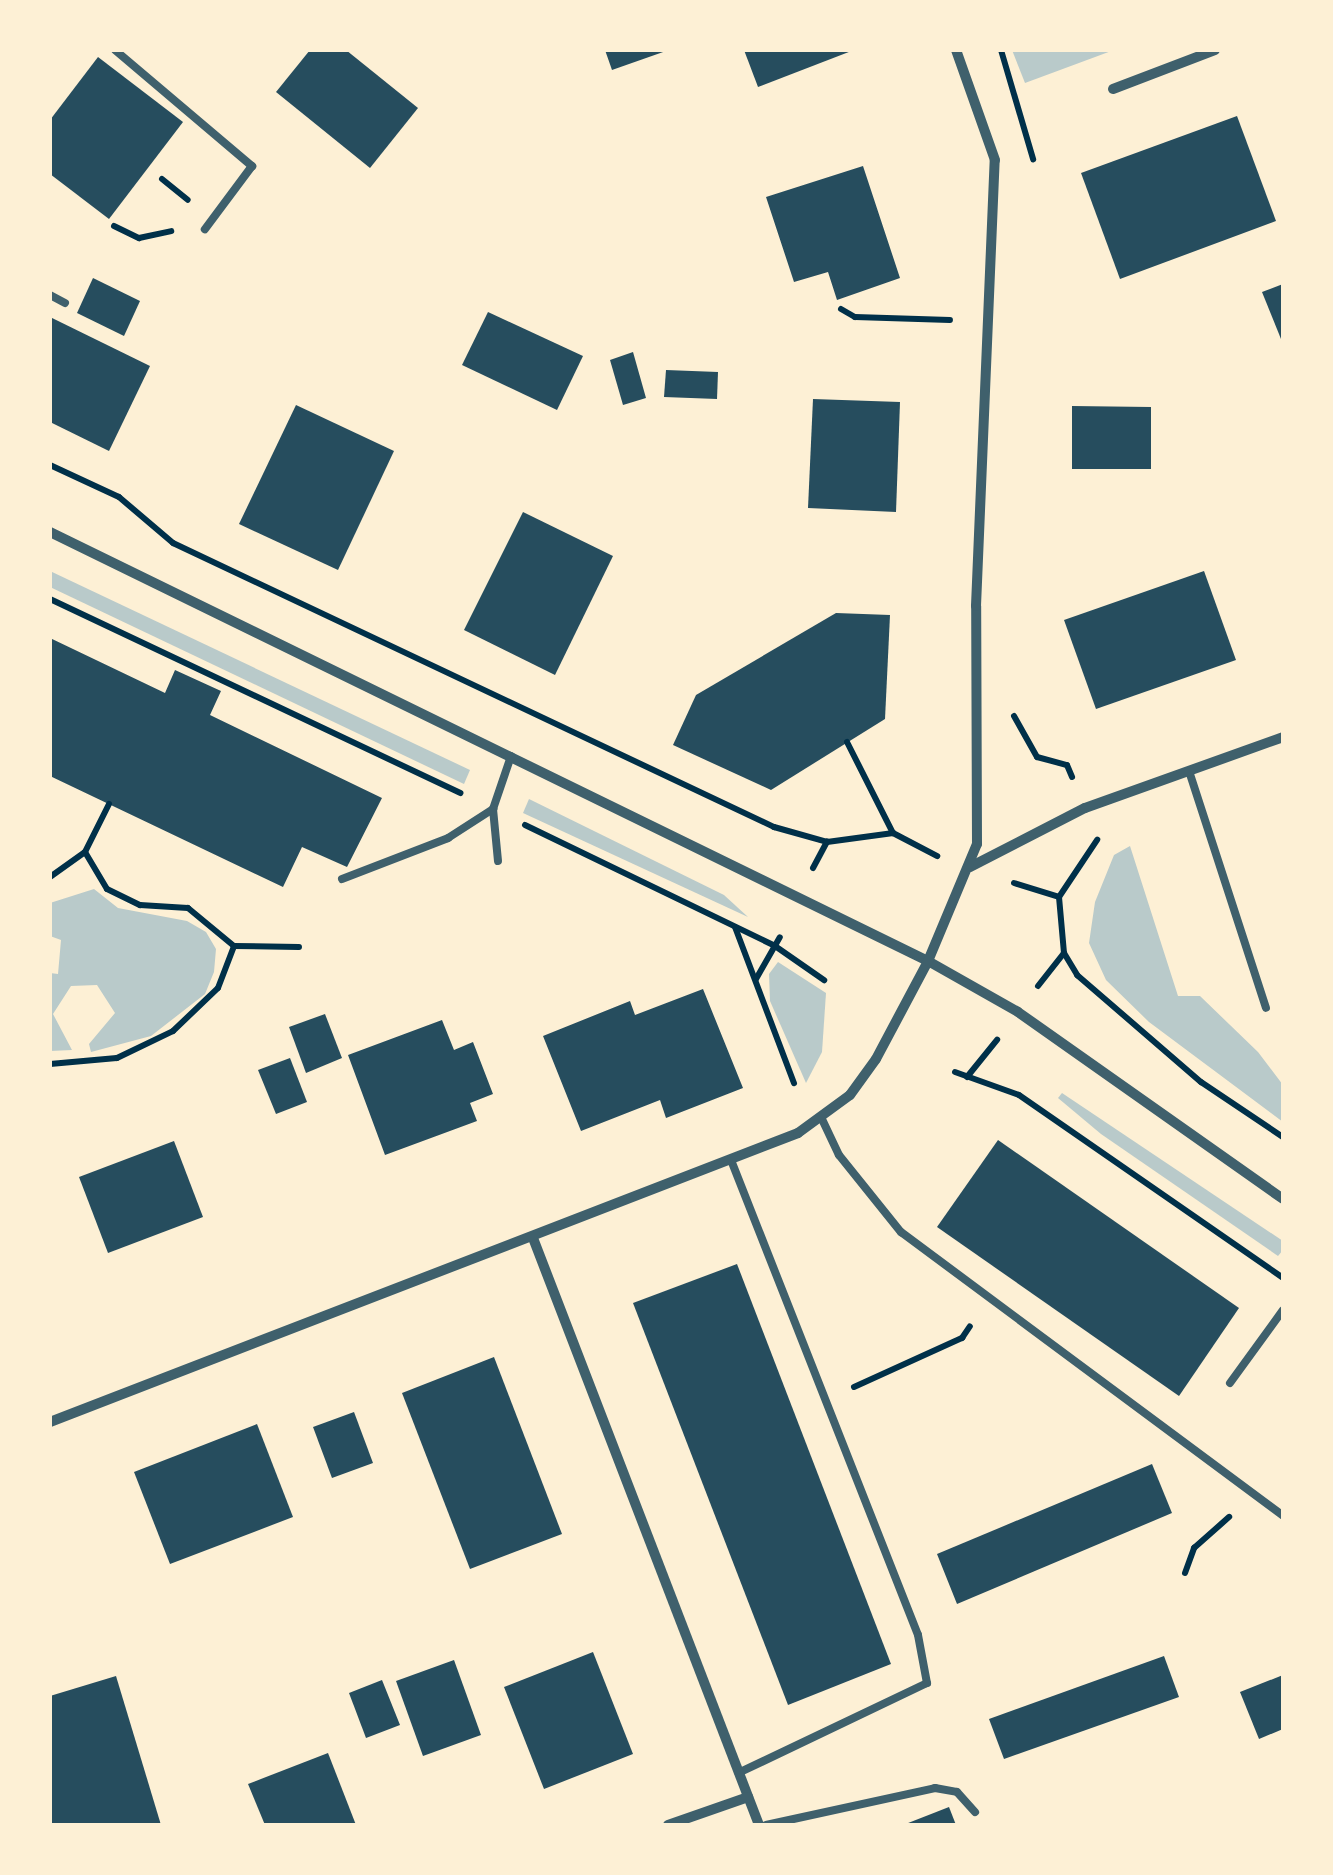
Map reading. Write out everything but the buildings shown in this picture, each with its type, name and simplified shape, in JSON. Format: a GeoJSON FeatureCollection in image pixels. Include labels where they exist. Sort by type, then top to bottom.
{"type":"FeatureCollection","features":[{"type":"Feature","properties":{"kind":"street"},"geometry":{"type":"LineString","coordinates":[[50,1422],[732,1160],[821,1116],[850,1095],[876,1058],[928,961],[978,844],[976,606],[995,160],[956,50]]}},
{"type":"Feature","properties":{"kind":"street"},"geometry":{"type":"LineString","coordinates":[[1113,89],[1215,50]]}},
{"type":"Feature","properties":{"kind":"street"},"geometry":{"type":"LineString","coordinates":[[50,532],[928,961],[1018,1012],[1283,1199]]}},
{"type":"Feature","properties":{"kind":"street"},"geometry":{"type":"LineString","coordinates":[[969,867],[1084,808],[1283,736]]}},
{"type":"Feature","properties":{"kind":"street"},"geometry":{"type":"LineString","coordinates":[[533,1238],[738,1773],[762,1825]]}},
{"type":"Feature","properties":{"kind":"street"},"geometry":{"type":"LineString","coordinates":[[668,1825],[748,1797]]}},
{"type":"Feature","properties":{"kind":"lane"},"geometry":{"type":"LineString","coordinates":[[115,50],[252,166],[206,228]]}},
{"type":"Feature","properties":{"kind":"lane"},"geometry":{"type":"LineString","coordinates":[[50,295],[65,303]]}},
{"type":"Feature","properties":{"kind":"lane"},"geometry":{"type":"LineString","coordinates":[[498,861],[493,809],[511,756]]}},
{"type":"Feature","properties":{"kind":"lane"},"geometry":{"type":"LineString","coordinates":[[1189,771],[1266,1008]]}},
{"type":"Feature","properties":{"kind":"lane"},"geometry":{"type":"LineString","coordinates":[[342,880],[448,838],[493,809]]}},
{"type":"Feature","properties":{"kind":"lane"},"geometry":{"type":"LineString","coordinates":[[821,1116],[839,1154],[902,1232],[1283,1516]]}},
{"type":"Feature","properties":{"kind":"lane"},"geometry":{"type":"LineString","coordinates":[[732,1160],[918,1635],[927,1683],[738,1773]]}},
{"type":"Feature","properties":{"kind":"lane"},"geometry":{"type":"LineString","coordinates":[[1230,1383],[1283,1310]]}},
{"type":"Feature","properties":{"kind":"lane"},"geometry":{"type":"LineString","coordinates":[[762,1825],[935,1788],[957,1792],[975,1812]]}},
{"type":"Feature","properties":{"kind":"path"},"geometry":{"type":"LineString","coordinates":[[1001,50],[1026,122],[1032,169]]}},
{"type":"Feature","properties":{"kind":"path"},"geometry":{"type":"LineString","coordinates":[[114,226],[139,238],[184,225],[206,228]]}},
{"type":"Feature","properties":{"kind":"path"},"geometry":{"type":"LineString","coordinates":[[841,309],[856,317],[950,320]]}},
{"type":"Feature","properties":{"kind":"path"},"geometry":{"type":"LineString","coordinates":[[50,465],[118,497],[188,550],[774,828],[826,842],[893,833]]}},
{"type":"Feature","properties":{"kind":"path"},"geometry":{"type":"LineString","coordinates":[[50,599],[735,926],[775,946],[824,980]]}},
{"type":"Feature","properties":{"kind":"path"},"geometry":{"type":"LineString","coordinates":[[1013,697],[1014,714],[1037,757],[1067,765],[1074,784]]}},
{"type":"Feature","properties":{"kind":"path"},"geometry":{"type":"LineString","coordinates":[[847,742],[893,833],[912,847]]}},
{"type":"Feature","properties":{"kind":"path"},"geometry":{"type":"LineString","coordinates":[[50,876],[86,852],[109,804]]}},
{"type":"Feature","properties":{"kind":"path"},"geometry":{"type":"LineString","coordinates":[[1096,839],[1099,846],[1060,897],[1064,953],[1077,974],[1201,1082],[1283,1137]]}},
{"type":"Feature","properties":{"kind":"path"},"geometry":{"type":"LineString","coordinates":[[812,871],[826,842]]}},
{"type":"Feature","properties":{"kind":"path"},"geometry":{"type":"LineString","coordinates":[[86,852],[106,889],[140,905],[188,908],[234,946],[299,947]]}},
{"type":"Feature","properties":{"kind":"path"},"geometry":{"type":"LineString","coordinates":[[1045,894],[1060,897]]}},
{"type":"Feature","properties":{"kind":"path"},"geometry":{"type":"LineString","coordinates":[[735,926],[794,1082]]}},
{"type":"Feature","properties":{"kind":"path"},"geometry":{"type":"LineString","coordinates":[[756,980],[780,937]]}},
{"type":"Feature","properties":{"kind":"path"},"geometry":{"type":"LineString","coordinates":[[50,1064],[116,1058],[173,1031],[218,988],[234,946]]}},
{"type":"Feature","properties":{"kind":"path"},"geometry":{"type":"LineString","coordinates":[[1051,968],[1064,953]]}},
{"type":"Feature","properties":{"kind":"path"},"geometry":{"type":"LineString","coordinates":[[966,1078],[980,1064]]}},
{"type":"Feature","properties":{"kind":"path"},"geometry":{"type":"LineString","coordinates":[[955,1072],[1020,1095],[1283,1278]]}},
{"type":"Feature","properties":{"kind":"path"},"geometry":{"type":"LineString","coordinates":[[826,1399],[962,1338],[990,1298]]}},
{"type":"Feature","properties":{"kind":"shaded area"},"geometry":{"type":"Polygon","coordinates":[[[1012,50],[1114,50],[1025,83],[1012,50]]]}},
{"type":"Feature","properties":{"kind":"shaded area"},"geometry":{"type":"Polygon","coordinates":[[[50,571],[470,770],[464,784],[50,587],[50,571]]]}},
{"type":"Feature","properties":{"kind":"shaded area"},"geometry":{"type":"Polygon","coordinates":[[[529,799],[724,895],[748,917],[523,813],[529,799]]]}},
{"type":"Feature","properties":{"kind":"shaded area"},"geometry":{"type":"Polygon","coordinates":[[[1130,846],[1178,996],[1200,996],[1258,1052],[1283,1085],[1283,1122],[1149,1022],[1106,980],[1089,943],[1095,902],[1114,855],[1130,846]]]}},
{"type":"Feature","properties":{"kind":"shaded area"},"geometry":{"type":"Polygon","coordinates":[[[94,889],[118,908],[187,921],[206,932],[216,949],[214,972],[205,994],[151,1036],[91,1052],[89,1044],[115,1013],[97,985],[71,986],[53,1014],[72,1050],[50,1051],[50,973],[58,974],[61,940],[50,936],[50,903],[94,889]]]}},
{"type":"Feature","properties":{"kind":"shaded area"},"geometry":{"type":"Polygon","coordinates":[[[778,962],[826,993],[822,1052],[806,1083],[770,1001],[769,974],[778,962]]]}},
{"type":"Feature","properties":{"kind":"shaded area"},"geometry":{"type":"Polygon","coordinates":[[[1062,1093],[1283,1241],[1283,1250],[1278,1256],[1101,1134],[1058,1098],[1062,1093]]]}}]}
